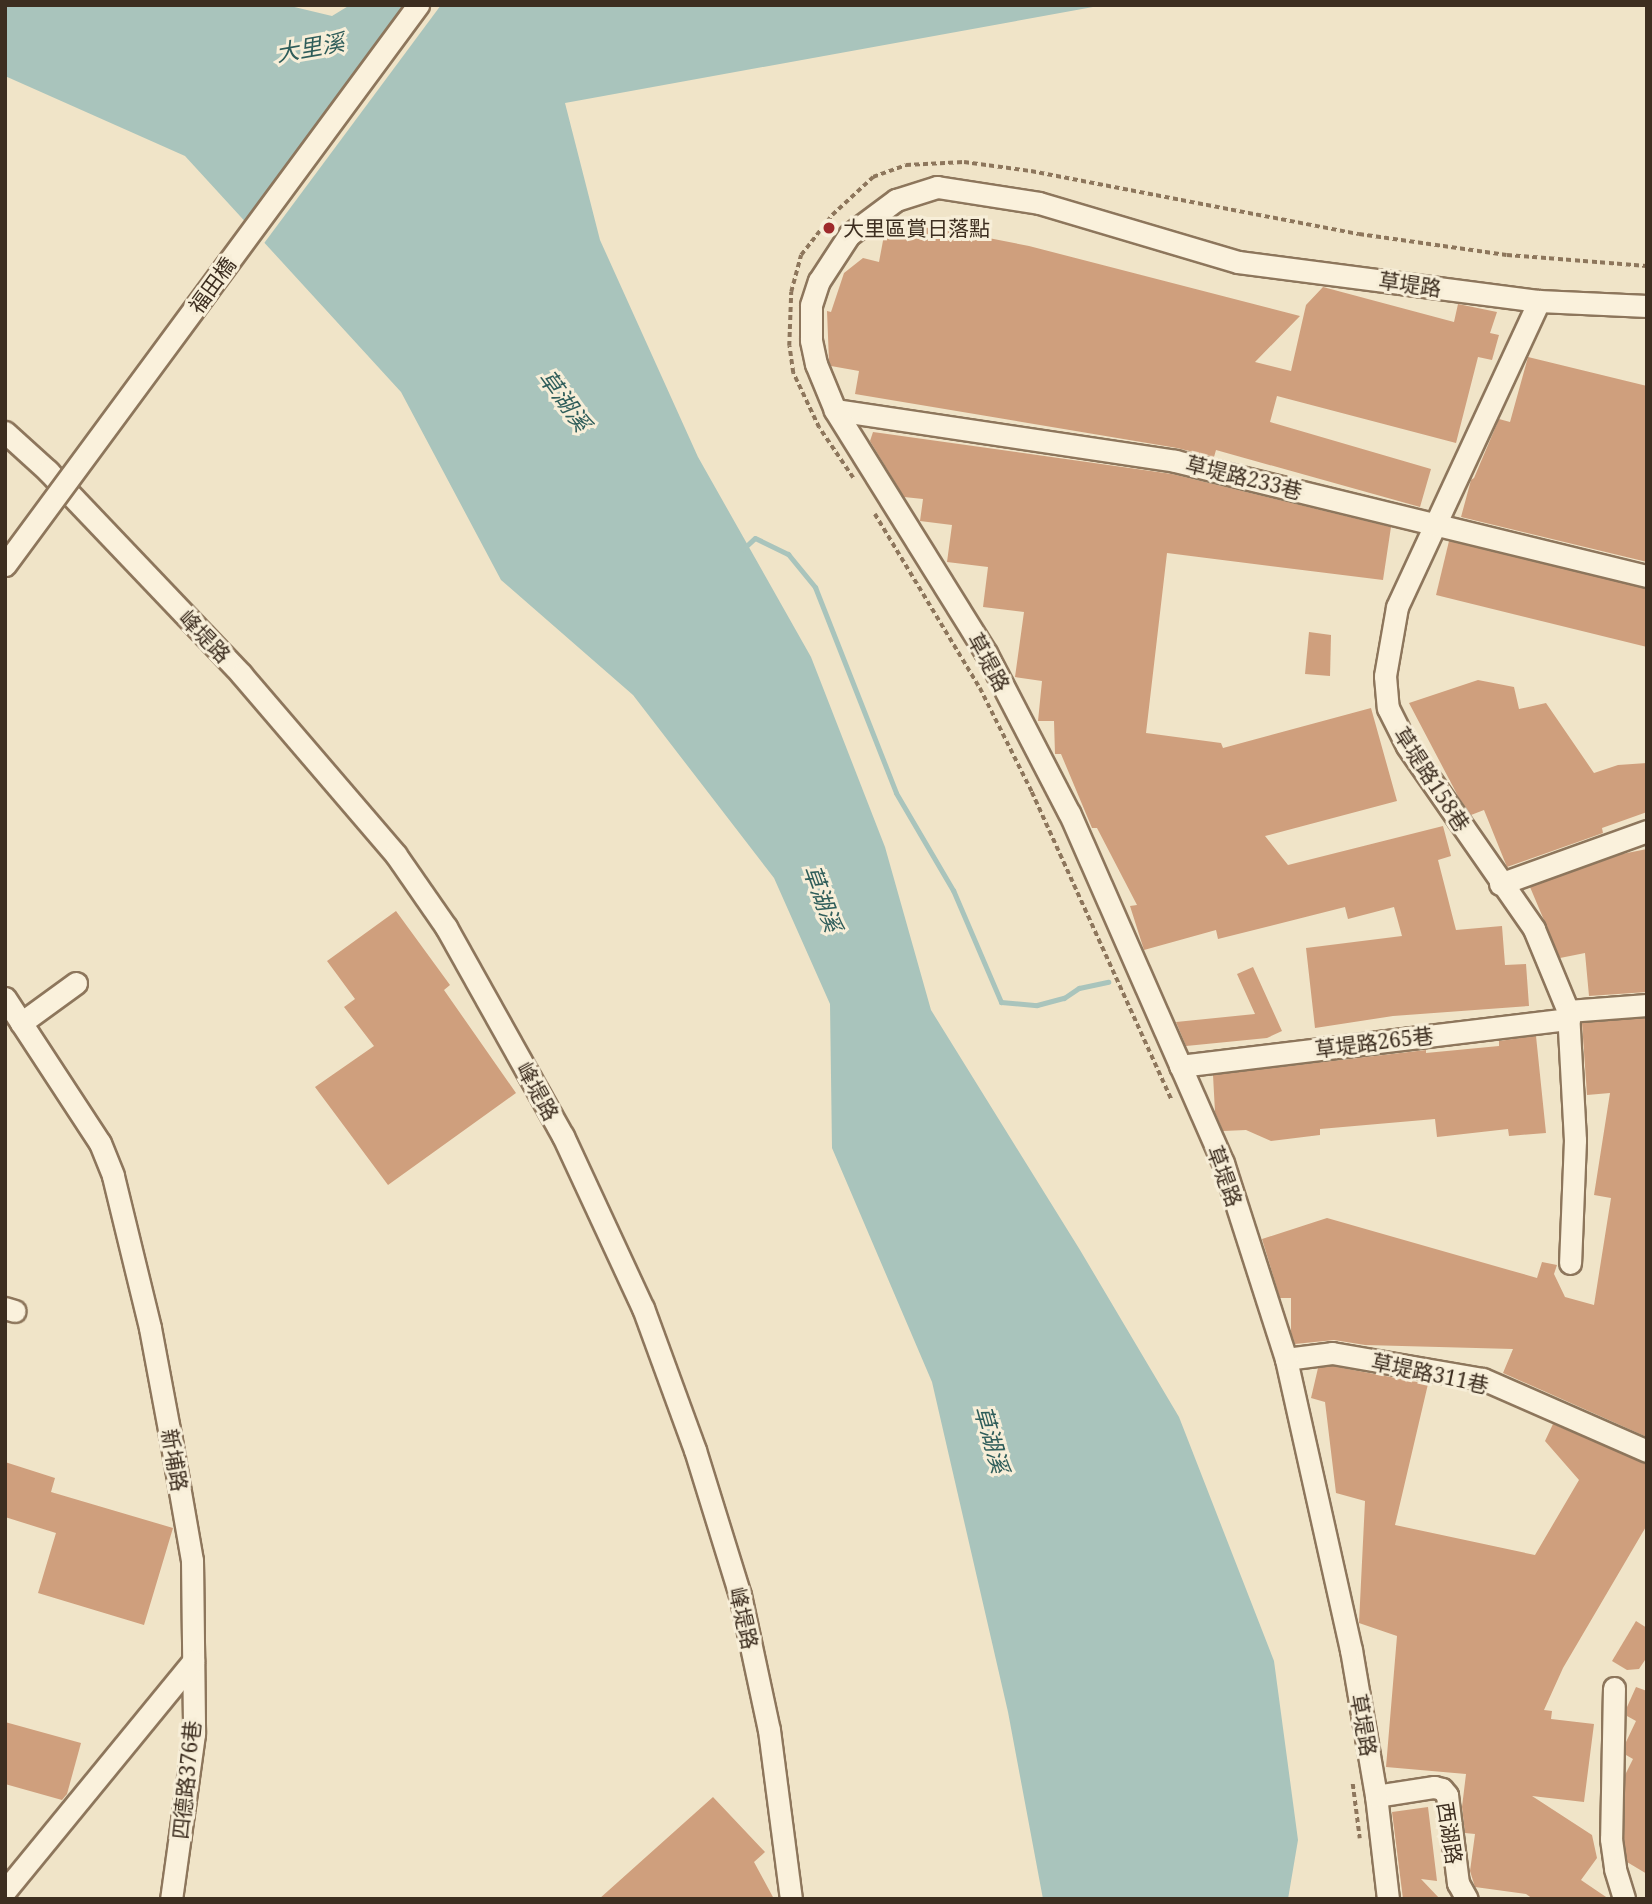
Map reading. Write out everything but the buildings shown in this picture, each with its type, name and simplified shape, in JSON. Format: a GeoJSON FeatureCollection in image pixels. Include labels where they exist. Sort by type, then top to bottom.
{"type":"FeatureCollection","features":[{"type":"Feature","properties":{"kind":"street","name":"福田橋"},"geometry":{"type":"LineString","coordinates":[[5,565],[418,5]]}},
{"type":"Feature","properties":{"kind":"street","name":"草堤路"},"geometry":{"type":"LineString","coordinates":[[1388,1899],[1376,1796],[1351,1650],[1286,1359],[1223,1163],[1069,813],[986,653],[835,410],[816,364],[811,340],[811,305],[819,281],[849,235],[895,200],[937,187],[1038,203],[1238,262],[1539,301],[1647,306]]}},
{"type":"Feature","properties":{"kind":"street","name":"草堤路158巷"},"geometry":{"type":"LineString","coordinates":[[1539,301],[1397,607],[1385,676],[1388,708],[1407,746],[1500,884],[1534,929],[1568,1015],[1575,1140],[1570,1263]]}},
{"type":"Feature","properties":{"kind":"street","name":"草堤路233巷"},"geometry":{"type":"LineString","coordinates":[[835,410],[1175,461],[1647,576]]}},
{"type":"Feature","properties":{"kind":"street","name":"峰堤路"},"geometry":{"type":"LineString","coordinates":[[5,432],[48,471],[241,674],[396,855],[446,927],[568,1145],[643,1308],[695,1450],[740,1595],[769,1730],[792,1899]]}},
{"type":"Feature","properties":{"kind":"street"},"geometry":{"type":"LineString","coordinates":[[1500,884],[1647,831]]}},
{"type":"Feature","properties":{"kind":"street"},"geometry":{"type":"LineString","coordinates":[[14,1023],[76,983]]}},
{"type":"Feature","properties":{"kind":"street","name":"新埔路"},"geometry":{"type":"LineString","coordinates":[[5,998],[14,1023],[100,1143],[113,1176],[150,1328],[192,1560],[193,1661]]}},
{"type":"Feature","properties":{"kind":"street","name":"草堤路265巷"},"geometry":{"type":"LineString","coordinates":[[1180,1066],[1647,1006]]}},
{"type":"Feature","properties":{"kind":"street","name":"草堤路311巷"},"geometry":{"type":"LineString","coordinates":[[1286,1359],[1332,1353],[1483,1379],[1647,1451]]}},
{"type":"Feature","properties":{"kind":"street"},"geometry":{"type":"LineString","coordinates":[[5,1891],[193,1661]]}},
{"type":"Feature","properties":{"kind":"street","name":"四德路376巷"},"geometry":{"type":"LineString","coordinates":[[171,1899],[194,1734],[193,1661]]}},
{"type":"Feature","properties":{"kind":"street"},"geometry":{"type":"LineString","coordinates":[[1614,1688],[1611,1839],[1615,1869],[1624,1899]]}},
{"type":"Feature","properties":{"kind":"street","name":"西湖路"},"geometry":{"type":"LineString","coordinates":[[1376,1796],[1434,1787],[1442,1789],[1447,1795],[1458,1884],[1467,1899]]}},
{"type":"Feature","properties":{"kind":"path"},"geometry":{"type":"LineString","coordinates":[[855,480],[819,428],[793,373],[789,346],[791,292],[801,255],[832,215],[873,177],[906,165],[964,162],[1031,171],[1359,234],[1507,255],[1647,267]]}},
{"type":"Feature","properties":{"kind":"path"},"geometry":{"type":"LineString","coordinates":[[868,502],[980,688],[1032,792],[1176,1107]]}},
{"type":"Feature","properties":{"kind":"path"},"geometry":{"type":"LineString","coordinates":[[1352,1779],[1361,1845]]}},
{"type":"Feature","properties":{"kind":"water"},"geometry":{"type":"Polygon","coordinates":[[[5,5],[286,5],[332,16],[350,5],[1104,5],[565,103],[600,240],[698,457],[811,657],[885,847],[931,1010],[1080,1250],[1179,1417],[1274,1661],[1298,1840],[1288,1899],[1043,1899],[1008,1712],[932,1382],[832,1148],[830,1004],[774,878],[633,695],[501,580],[401,392],[185,156],[5,76],[5,5]]]}},
{"type":"Feature","properties":{"kind":"pier"},"geometry":{"type":"Polygon","coordinates":[[[404,5],[441,5],[262,246],[242,224],[404,5]]]}},
{"type":"Feature","properties":{"kind":"waterway"},"geometry":{"type":"LineString","coordinates":[[743,549],[755,538],[788,554],[815,587],[896,793],[953,890],[1001,1002],[1037,1005],[1064,998],[1079,988],[1108,982]]}},
{"type":"Feature","properties":{"kind":"place","name":"大里區賞日落點"},"geometry":{"type":"Point","coordinates":[829,228]}},
{"type":"Feature","properties":{"kind":"water label","name":"大里溪"},"geometry":{"type":"Point","coordinates":[310,47]}},
{"type":"Feature","properties":{"kind":"water label","name":"草湖溪"},"geometry":{"type":"Point","coordinates":[565,400]}},
{"type":"Feature","properties":{"kind":"water label","name":"草湖溪"},"geometry":{"type":"Point","coordinates":[823,898]}},
{"type":"Feature","properties":{"kind":"water label","name":"草湖溪"},"geometry":{"type":"Point","coordinates":[992,1439]}}]}
